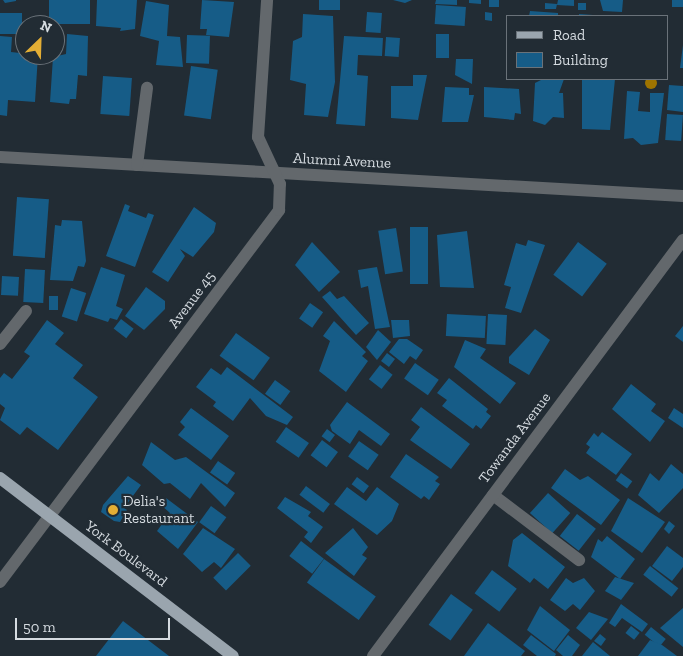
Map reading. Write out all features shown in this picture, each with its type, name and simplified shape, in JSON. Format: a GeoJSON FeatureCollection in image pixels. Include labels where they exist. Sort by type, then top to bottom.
{"type":"FeatureCollection","features":[{"type":"Feature","properties":{"kind":"main road","name":"York Boulevard"},"geometry":{"type":"LineString","coordinates":[[0,478],[233,656]]}},
{"type":"Feature","properties":{"kind":"street","name":"Avenue 45"},"geometry":{"type":"LineString","coordinates":[[0,582],[279,210],[282,196],[258,137],[267,0]]}},
{"type":"Feature","properties":{"kind":"street"},"geometry":{"type":"LineString","coordinates":[[138,165],[146,88]]}},
{"type":"Feature","properties":{"kind":"street","name":"Alumni Avenue"},"geometry":{"type":"LineString","coordinates":[[0,157],[683,196]]}},
{"type":"Feature","properties":{"kind":"street","name":"Towanda Avenue"},"geometry":{"type":"LineString","coordinates":[[373,656],[683,240]]}},
{"type":"Feature","properties":{"kind":"street"},"geometry":{"type":"LineString","coordinates":[[0,344],[26,311]]}},
{"type":"Feature","properties":{"kind":"street"},"geometry":{"type":"LineString","coordinates":[[493,495],[579,560]]}},
{"type":"Feature","properties":{"kind":"shaded area"},"geometry":{"type":"Polygon","coordinates":[[[646,80],[657,81],[657,85],[653,89],[649,89],[645,85],[646,80]]]}},
{"type":"Feature","properties":{"kind":"building"},"geometry":{"type":"Polygon","coordinates":[[[3,0],[16,0],[16,1],[5,3],[3,0]]]}},
{"type":"Feature","properties":{"kind":"building"},"geometry":{"type":"Polygon","coordinates":[[[49,0],[90,0],[90,24],[65,24],[65,15],[49,15],[49,0]]]}},
{"type":"Feature","properties":{"kind":"building"},"geometry":{"type":"Polygon","coordinates":[[[97,0],[137,0],[135,29],[120,31],[121,28],[96,26],[97,0]]]}},
{"type":"Feature","properties":{"kind":"building"},"geometry":{"type":"Polygon","coordinates":[[[202,0],[234,2],[229,37],[206,35],[207,29],[200,29],[202,0]]]}},
{"type":"Feature","properties":{"kind":"building"},"geometry":{"type":"Polygon","coordinates":[[[319,0],[340,0],[340,10],[319,10],[319,0]]]}},
{"type":"Feature","properties":{"kind":"building"},"geometry":{"type":"Polygon","coordinates":[[[393,0],[412,0],[405,3],[393,0]]]}},
{"type":"Feature","properties":{"kind":"building"},"geometry":{"type":"Polygon","coordinates":[[[436,0],[457,0],[457,5],[435,4],[436,0]]]}},
{"type":"Feature","properties":{"kind":"building"},"geometry":{"type":"Polygon","coordinates":[[[469,0],[481,0],[481,4],[469,3],[469,0]]]}},
{"type":"Feature","properties":{"kind":"building"},"geometry":{"type":"Polygon","coordinates":[[[489,0],[499,0],[499,7],[489,7],[489,0]]]}},
{"type":"Feature","properties":{"kind":"building"},"geometry":{"type":"Polygon","coordinates":[[[558,0],[574,0],[574,6],[557,5],[558,0]]]}},
{"type":"Feature","properties":{"kind":"building"},"geometry":{"type":"Polygon","coordinates":[[[600,0],[623,0],[622,12],[603,11],[600,0]]]}},
{"type":"Feature","properties":{"kind":"building"},"geometry":{"type":"Polygon","coordinates":[[[672,0],[683,0],[683,7],[672,7],[672,0]]]}},
{"type":"Feature","properties":{"kind":"building"},"geometry":{"type":"Polygon","coordinates":[[[146,1],[169,5],[167,36],[180,37],[183,67],[156,65],[159,41],[140,36],[146,1]]]}},
{"type":"Feature","properties":{"kind":"building"},"geometry":{"type":"Polygon","coordinates":[[[545,3],[557,4],[556,9],[545,9],[545,3]]]}},
{"type":"Feature","properties":{"kind":"building"},"geometry":{"type":"Polygon","coordinates":[[[578,3],[586,3],[586,10],[578,10],[578,3]]]}},
{"type":"Feature","properties":{"kind":"building"},"geometry":{"type":"Polygon","coordinates":[[[436,5],[466,7],[465,26],[435,24],[436,5]]]}},
{"type":"Feature","properties":{"kind":"building"},"geometry":{"type":"Polygon","coordinates":[[[530,11],[558,13],[558,15],[529,15],[530,11]]]}},
{"type":"Feature","properties":{"kind":"building"},"geometry":{"type":"Polygon","coordinates":[[[367,12],[382,13],[381,33],[366,32],[367,12]]]}},
{"type":"Feature","properties":{"kind":"building"},"geometry":{"type":"Polygon","coordinates":[[[485,12],[492,13],[492,21],[485,20],[485,12]]]}},
{"type":"Feature","properties":{"kind":"building"},"geometry":{"type":"Polygon","coordinates":[[[0,13],[22,13],[22,15],[15,15],[15,34],[0,34],[0,13]]]}},
{"type":"Feature","properties":{"kind":"building"},"geometry":{"type":"Polygon","coordinates":[[[303,14],[333,16],[335,82],[328,117],[304,115],[306,84],[290,80],[293,41],[302,37],[303,14]]]}},
{"type":"Feature","properties":{"kind":"building"},"geometry":{"type":"Polygon","coordinates":[[[67,34],[88,36],[87,76],[78,75],[76,99],[70,99],[69,104],[50,102],[52,65],[65,65],[67,34]]]}},
{"type":"Feature","properties":{"kind":"building"},"geometry":{"type":"Polygon","coordinates":[[[436,34],[449,34],[449,58],[436,58],[436,34]]]}},
{"type":"Feature","properties":{"kind":"building"},"geometry":{"type":"Polygon","coordinates":[[[187,35],[210,36],[209,64],[186,63],[187,35]]]}},
{"type":"Feature","properties":{"kind":"building"},"geometry":{"type":"Polygon","coordinates":[[[0,36],[12,37],[11,52],[15,52],[15,65],[37,65],[35,102],[8,100],[7,116],[0,115],[0,36]]]}},
{"type":"Feature","properties":{"kind":"building"},"geometry":{"type":"Polygon","coordinates":[[[344,36],[383,38],[382,56],[358,55],[357,75],[368,76],[365,126],[336,124],[344,36]]]}},
{"type":"Feature","properties":{"kind":"building"},"geometry":{"type":"Polygon","coordinates":[[[386,37],[400,38],[399,57],[385,56],[386,37]]]}},
{"type":"Feature","properties":{"kind":"building"},"geometry":{"type":"Polygon","coordinates":[[[683,45],[683,68],[680,68],[683,45]]]}},
{"type":"Feature","properties":{"kind":"building"},"geometry":{"type":"Polygon","coordinates":[[[456,59],[473,59],[472,84],[455,75],[456,59]]]}},
{"type":"Feature","properties":{"kind":"building"},"geometry":{"type":"Polygon","coordinates":[[[191,66],[218,70],[211,119],[184,116],[191,66]]]}},
{"type":"Feature","properties":{"kind":"building"},"geometry":{"type":"Polygon","coordinates":[[[413,75],[427,75],[418,120],[391,118],[391,86],[413,86],[413,75]]]}},
{"type":"Feature","properties":{"kind":"building"},"geometry":{"type":"Polygon","coordinates":[[[103,76],[132,78],[129,116],[100,114],[103,76]]]}},
{"type":"Feature","properties":{"kind":"building"},"geometry":{"type":"Polygon","coordinates":[[[541,80],[564,80],[559,93],[563,93],[564,118],[553,117],[545,125],[533,121],[535,83],[541,80]]]}},
{"type":"Feature","properties":{"kind":"building"},"geometry":{"type":"Polygon","coordinates":[[[582,80],[615,80],[610,130],[582,129],[582,80]]]}},
{"type":"Feature","properties":{"kind":"building"},"geometry":{"type":"Polygon","coordinates":[[[669,85],[683,86],[683,112],[667,110],[669,85]]]}},
{"type":"Feature","properties":{"kind":"building"},"geometry":{"type":"Polygon","coordinates":[[[445,87],[469,88],[469,95],[474,95],[468,122],[442,122],[445,87]]]}},
{"type":"Feature","properties":{"kind":"building"},"geometry":{"type":"Polygon","coordinates":[[[484,87],[519,89],[521,114],[515,113],[514,120],[484,117],[484,87]]]}},
{"type":"Feature","properties":{"kind":"building"},"geometry":{"type":"Polygon","coordinates":[[[627,91],[640,92],[638,111],[650,112],[650,93],[664,93],[658,143],[641,145],[633,138],[624,139],[627,91]]]}},
{"type":"Feature","properties":{"kind":"building"},"geometry":{"type":"Polygon","coordinates":[[[667,114],[683,115],[681,141],[665,140],[667,114]]]}},
{"type":"Feature","properties":{"kind":"building"},"geometry":{"type":"Polygon","coordinates":[[[17,197],[49,199],[45,258],[13,256],[17,197]]]}},
{"type":"Feature","properties":{"kind":"building"},"geometry":{"type":"Polygon","coordinates":[[[125,204],[130,206],[128,211],[146,218],[148,213],[154,215],[135,267],[106,256],[125,204]]]}},
{"type":"Feature","properties":{"kind":"building"},"geometry":{"type":"Polygon","coordinates":[[[194,207],[216,223],[214,232],[193,257],[180,249],[185,256],[168,282],[152,272],[194,207]]]}},
{"type":"Feature","properties":{"kind":"building"},"geometry":{"type":"Polygon","coordinates":[[[62,220],[82,221],[86,261],[84,267],[78,266],[73,281],[50,280],[55,225],[61,226],[62,220]]]}},
{"type":"Feature","properties":{"kind":"building"},"geometry":{"type":"Polygon","coordinates":[[[410,227],[428,227],[428,284],[410,284],[410,227]]]}},
{"type":"Feature","properties":{"kind":"building"},"geometry":{"type":"Polygon","coordinates":[[[396,228],[403,271],[385,274],[378,231],[396,228]]]}},
{"type":"Feature","properties":{"kind":"building"},"geometry":{"type":"Polygon","coordinates":[[[467,231],[474,288],[440,287],[437,235],[467,231]]]}},
{"type":"Feature","properties":{"kind":"building"},"geometry":{"type":"Polygon","coordinates":[[[528,240],[545,245],[521,313],[505,308],[511,287],[504,285],[516,243],[526,246],[528,240]]]}},
{"type":"Feature","properties":{"kind":"building"},"geometry":{"type":"Polygon","coordinates":[[[312,242],[340,272],[319,292],[295,265],[312,242]]]}},
{"type":"Feature","properties":{"kind":"building"},"geometry":{"type":"Polygon","coordinates":[[[578,242],[607,264],[582,296],[553,275],[578,242]]]}},
{"type":"Feature","properties":{"kind":"building"},"geometry":{"type":"Polygon","coordinates":[[[101,267],[125,275],[116,306],[123,309],[117,320],[110,318],[108,322],[84,314],[101,267]]]}},
{"type":"Feature","properties":{"kind":"building"},"geometry":{"type":"Polygon","coordinates":[[[377,267],[390,327],[375,329],[368,286],[361,288],[358,270],[377,267]]]}},
{"type":"Feature","properties":{"kind":"building"},"geometry":{"type":"Polygon","coordinates":[[[25,269],[45,270],[43,303],[23,302],[25,269]]]}},
{"type":"Feature","properties":{"kind":"building"},"geometry":{"type":"Polygon","coordinates":[[[2,276],[19,277],[18,296],[1,295],[2,276]]]}},
{"type":"Feature","properties":{"kind":"building"},"geometry":{"type":"Polygon","coordinates":[[[146,287],[165,301],[165,309],[144,330],[125,316],[146,287]]]}},
{"type":"Feature","properties":{"kind":"building"},"geometry":{"type":"Polygon","coordinates":[[[71,288],[86,293],[77,321],[62,317],[71,288]]]}},
{"type":"Feature","properties":{"kind":"building"},"geometry":{"type":"Polygon","coordinates":[[[330,291],[337,299],[344,296],[369,323],[356,335],[322,297],[330,291]]]}},
{"type":"Feature","properties":{"kind":"building"},"geometry":{"type":"Polygon","coordinates":[[[49,296],[58,296],[58,310],[49,310],[49,296]]]}},
{"type":"Feature","properties":{"kind":"building"},"geometry":{"type":"Polygon","coordinates":[[[310,303],[323,312],[312,328],[299,319],[310,303]]]}},
{"type":"Feature","properties":{"kind":"building"},"geometry":{"type":"Polygon","coordinates":[[[447,314],[486,316],[485,338],[446,336],[447,314]]]}},
{"type":"Feature","properties":{"kind":"building"},"geometry":{"type":"Polygon","coordinates":[[[488,314],[507,315],[505,345],[486,344],[488,314]]]}},
{"type":"Feature","properties":{"kind":"building"},"geometry":{"type":"Polygon","coordinates":[[[121,319],[134,329],[126,338],[114,328],[121,319]]]}},
{"type":"Feature","properties":{"kind":"building"},"geometry":{"type":"Polygon","coordinates":[[[47,320],[64,333],[55,344],[83,365],[73,378],[98,397],[58,450],[27,427],[20,435],[0,420],[5,408],[0,404],[0,378],[4,373],[12,379],[30,356],[24,352],[47,320]]]}},
{"type":"Feature","properties":{"kind":"building"},"geometry":{"type":"Polygon","coordinates":[[[391,320],[409,320],[410,336],[393,338],[391,320]]]}},
{"type":"Feature","properties":{"kind":"building"},"geometry":{"type":"Polygon","coordinates":[[[334,321],[366,352],[362,356],[368,361],[346,392],[319,371],[330,341],[323,336],[334,321]]]}},
{"type":"Feature","properties":{"kind":"building"},"geometry":{"type":"Polygon","coordinates":[[[683,326],[683,342],[675,336],[683,326]]]}},
{"type":"Feature","properties":{"kind":"building"},"geometry":{"type":"Polygon","coordinates":[[[535,329],[550,340],[529,375],[509,363],[509,357],[535,329]]]}},
{"type":"Feature","properties":{"kind":"building"},"geometry":{"type":"Polygon","coordinates":[[[378,330],[391,342],[377,360],[366,347],[378,330]]]}},
{"type":"Feature","properties":{"kind":"building"},"geometry":{"type":"Polygon","coordinates":[[[236,333],[270,358],[254,380],[220,356],[236,333]]]}},
{"type":"Feature","properties":{"kind":"building"},"geometry":{"type":"Polygon","coordinates":[[[399,339],[407,339],[423,350],[416,360],[410,356],[404,364],[389,352],[399,339]]]}},
{"type":"Feature","properties":{"kind":"building"},"geometry":{"type":"Polygon","coordinates":[[[465,340],[486,349],[480,358],[516,383],[500,404],[454,367],[465,340]]]}},
{"type":"Feature","properties":{"kind":"building"},"geometry":{"type":"Polygon","coordinates":[[[387,353],[395,359],[389,367],[381,361],[387,353]]]}},
{"type":"Feature","properties":{"kind":"building"},"geometry":{"type":"Polygon","coordinates":[[[415,363],[439,380],[428,395],[404,379],[415,363]]]}},
{"type":"Feature","properties":{"kind":"building"},"geometry":{"type":"Polygon","coordinates":[[[380,365],[393,375],[382,389],[369,379],[380,365]]]}},
{"type":"Feature","properties":{"kind":"building"},"geometry":{"type":"Polygon","coordinates":[[[227,367],[293,417],[287,425],[266,416],[250,398],[233,421],[213,406],[216,402],[196,387],[211,368],[221,375],[227,367]]]}},
{"type":"Feature","properties":{"kind":"building"},"geometry":{"type":"Polygon","coordinates":[[[449,378],[488,409],[486,412],[491,416],[481,429],[476,425],[473,429],[442,406],[447,400],[437,393],[449,378]]]}},
{"type":"Feature","properties":{"kind":"building"},"geometry":{"type":"Polygon","coordinates":[[[275,380],[290,391],[280,405],[265,394],[275,380]]]}},
{"type":"Feature","properties":{"kind":"building"},"geometry":{"type":"Polygon","coordinates":[[[631,384],[656,404],[651,411],[665,421],[650,442],[612,409],[631,384]]]}},
{"type":"Feature","properties":{"kind":"building"},"geometry":{"type":"Polygon","coordinates":[[[347,402],[390,434],[381,446],[359,430],[350,444],[332,431],[330,425],[347,402]]]}},
{"type":"Feature","properties":{"kind":"building"},"geometry":{"type":"Polygon","coordinates":[[[421,407],[470,444],[451,469],[410,440],[420,427],[411,420],[421,407]]]}},
{"type":"Feature","properties":{"kind":"building"},"geometry":{"type":"Polygon","coordinates":[[[191,408],[229,436],[211,460],[178,435],[185,427],[180,422],[191,408]]]}},
{"type":"Feature","properties":{"kind":"building"},"geometry":{"type":"Polygon","coordinates":[[[674,408],[683,414],[683,428],[668,418],[674,408]]]}},
{"type":"Feature","properties":{"kind":"building"},"geometry":{"type":"Polygon","coordinates":[[[286,427],[309,443],[299,458],[276,442],[286,427]]]}},
{"type":"Feature","properties":{"kind":"building"},"geometry":{"type":"Polygon","coordinates":[[[327,429],[335,435],[330,442],[322,436],[327,429]]]}},
{"type":"Feature","properties":{"kind":"building"},"geometry":{"type":"Polygon","coordinates":[[[602,432],[632,454],[616,475],[586,453],[590,447],[586,444],[594,433],[598,437],[602,432]]]}},
{"type":"Feature","properties":{"kind":"building"},"geometry":{"type":"Polygon","coordinates":[[[322,440],[338,452],[327,467],[311,455],[322,440]]]}},
{"type":"Feature","properties":{"kind":"building"},"geometry":{"type":"Polygon","coordinates":[[[359,441],[379,455],[368,470],[348,457],[359,441]]]}},
{"type":"Feature","properties":{"kind":"building"},"geometry":{"type":"Polygon","coordinates":[[[151,442],[175,460],[186,457],[235,493],[225,507],[201,483],[190,499],[170,483],[164,484],[142,465],[151,442]]]}},
{"type":"Feature","properties":{"kind":"building"},"geometry":{"type":"Polygon","coordinates":[[[406,454],[439,477],[435,481],[440,484],[429,500],[424,496],[421,499],[390,477],[406,454]]]}},
{"type":"Feature","properties":{"kind":"building"},"geometry":{"type":"Polygon","coordinates":[[[218,461],[235,473],[227,485],[210,472],[218,461]]]}},
{"type":"Feature","properties":{"kind":"building"},"geometry":{"type":"Polygon","coordinates":[[[671,464],[683,474],[683,488],[659,513],[638,495],[650,473],[659,481],[671,464]]]}},
{"type":"Feature","properties":{"kind":"building"},"geometry":{"type":"Polygon","coordinates":[[[565,469],[580,480],[588,476],[620,500],[601,525],[551,488],[565,469]]]}},
{"type":"Feature","properties":{"kind":"building"},"geometry":{"type":"Polygon","coordinates":[[[621,473],[632,481],[627,489],[616,480],[621,473]]]}},
{"type":"Feature","properties":{"kind":"building"},"geometry":{"type":"Polygon","coordinates":[[[128,476],[141,485],[124,508],[127,510],[120,522],[114,521],[101,512],[103,505],[128,476]]]}},
{"type":"Feature","properties":{"kind":"building"},"geometry":{"type":"Polygon","coordinates":[[[357,477],[369,486],[364,493],[352,484],[357,477]]]}},
{"type":"Feature","properties":{"kind":"building"},"geometry":{"type":"Polygon","coordinates":[[[306,486],[330,504],[323,513],[299,495],[306,486]]]}},
{"type":"Feature","properties":{"kind":"building"},"geometry":{"type":"Polygon","coordinates":[[[347,487],[366,501],[377,487],[399,504],[392,521],[377,535],[334,504],[347,487]]]}},
{"type":"Feature","properties":{"kind":"building"},"geometry":{"type":"Polygon","coordinates":[[[548,493],[570,513],[552,533],[530,513],[548,493]]]}},
{"type":"Feature","properties":{"kind":"building"},"geometry":{"type":"Polygon","coordinates":[[[285,497],[311,512],[308,516],[323,527],[311,543],[304,537],[308,532],[277,508],[285,497]]]}},
{"type":"Feature","properties":{"kind":"building"},"geometry":{"type":"Polygon","coordinates":[[[166,498],[198,522],[178,549],[157,531],[170,513],[161,505],[166,498]]]}},
{"type":"Feature","properties":{"kind":"building"},"geometry":{"type":"Polygon","coordinates":[[[628,498],[665,522],[642,553],[611,531],[628,498]]]}},
{"type":"Feature","properties":{"kind":"building"},"geometry":{"type":"Polygon","coordinates":[[[211,506],[226,517],[215,533],[199,522],[211,506]]]}},
{"type":"Feature","properties":{"kind":"building"},"geometry":{"type":"Polygon","coordinates":[[[577,514],[596,529],[579,551],[560,536],[577,514]]]}},
{"type":"Feature","properties":{"kind":"building"},"geometry":{"type":"Polygon","coordinates":[[[669,521],[675,526],[669,534],[664,529],[669,521]]]}},
{"type":"Feature","properties":{"kind":"building"},"geometry":{"type":"Polygon","coordinates":[[[203,528],[235,549],[221,568],[214,562],[202,572],[183,554],[203,528]]]}},
{"type":"Feature","properties":{"kind":"building"},"geometry":{"type":"Polygon","coordinates":[[[353,528],[368,547],[362,555],[367,558],[354,576],[325,553],[353,528]]]}},
{"type":"Feature","properties":{"kind":"building"},"geometry":{"type":"Polygon","coordinates":[[[522,533],[565,567],[548,589],[534,578],[530,583],[508,566],[513,540],[522,533]]]}},
{"type":"Feature","properties":{"kind":"building"},"geometry":{"type":"Polygon","coordinates":[[[607,536],[635,559],[620,579],[591,557],[598,539],[602,542],[607,536]]]}},
{"type":"Feature","properties":{"kind":"building"},"geometry":{"type":"Polygon","coordinates":[[[301,541],[324,559],[312,574],[289,556],[301,541]]]}},
{"type":"Feature","properties":{"kind":"building"},"geometry":{"type":"Polygon","coordinates":[[[667,546],[683,558],[683,567],[672,581],[652,566],[667,546]]]}},
{"type":"Feature","properties":{"kind":"building"},"geometry":{"type":"Polygon","coordinates":[[[238,553],[251,566],[226,590],[213,578],[238,553]]]}},
{"type":"Feature","properties":{"kind":"building"},"geometry":{"type":"Polygon","coordinates":[[[324,559],[376,597],[359,620],[307,582],[324,559]]]}},
{"type":"Feature","properties":{"kind":"building"},"geometry":{"type":"Polygon","coordinates":[[[650,566],[678,588],[672,597],[643,575],[650,566]]]}},
{"type":"Feature","properties":{"kind":"building"},"geometry":{"type":"Polygon","coordinates":[[[492,570],[517,589],[499,612],[475,593],[492,570]]]}},
{"type":"Feature","properties":{"kind":"building"},"geometry":{"type":"Polygon","coordinates":[[[615,577],[634,583],[621,600],[605,591],[615,577]]]}},
{"type":"Feature","properties":{"kind":"building"},"geometry":{"type":"Polygon","coordinates":[[[566,578],[573,583],[584,578],[595,591],[580,610],[573,604],[565,611],[550,600],[566,578]]]}},
{"type":"Feature","properties":{"kind":"building"},"geometry":{"type":"Polygon","coordinates":[[[451,594],[473,610],[451,641],[429,625],[451,594]]]}},
{"type":"Feature","properties":{"kind":"building"},"geometry":{"type":"Polygon","coordinates":[[[621,604],[648,624],[642,632],[622,618],[615,627],[609,623],[621,604]]]}},
{"type":"Feature","properties":{"kind":"building"},"geometry":{"type":"Polygon","coordinates":[[[540,606],[570,630],[554,651],[527,630],[540,606]]]}},
{"type":"Feature","properties":{"kind":"building"},"geometry":{"type":"Polygon","coordinates":[[[683,608],[683,647],[660,628],[683,608]]]}},
{"type":"Feature","properties":{"kind":"building"},"geometry":{"type":"Polygon","coordinates":[[[589,612],[608,619],[591,640],[576,628],[589,612]]]}},
{"type":"Feature","properties":{"kind":"building"},"geometry":{"type":"Polygon","coordinates":[[[123,621],[169,656],[96,656],[123,621]]]}},
{"type":"Feature","properties":{"kind":"building"},"geometry":{"type":"Polygon","coordinates":[[[488,623],[525,651],[521,656],[464,656],[488,623]]]}},
{"type":"Feature","properties":{"kind":"building"},"geometry":{"type":"Polygon","coordinates":[[[631,626],[640,633],[634,640],[625,633],[631,626]]]}},
{"type":"Feature","properties":{"kind":"building"},"geometry":{"type":"Polygon","coordinates":[[[651,627],[666,639],[659,647],[645,635],[651,627]]]}},
{"type":"Feature","properties":{"kind":"building"},"geometry":{"type":"Polygon","coordinates":[[[600,634],[606,639],[601,646],[594,641],[600,634]]]}},
{"type":"Feature","properties":{"kind":"building"},"geometry":{"type":"Polygon","coordinates":[[[531,635],[556,654],[555,656],[537,656],[523,645],[531,635]]]}},
{"type":"Feature","properties":{"kind":"building"},"geometry":{"type":"Polygon","coordinates":[[[568,635],[580,645],[572,656],[563,656],[556,650],[568,635]]]}},
{"type":"Feature","properties":{"kind":"building"},"geometry":{"type":"Polygon","coordinates":[[[650,640],[662,645],[677,656],[638,656],[650,640]]]}},
{"type":"Feature","properties":{"kind":"building"},"geometry":{"type":"Polygon","coordinates":[[[593,642],[610,656],[582,656],[593,642]]]}},
{"type":"Feature","properties":{"kind":"place","name":"Delia's Restaurant"},"geometry":{"type":"Point","coordinates":[113,510]}}]}
